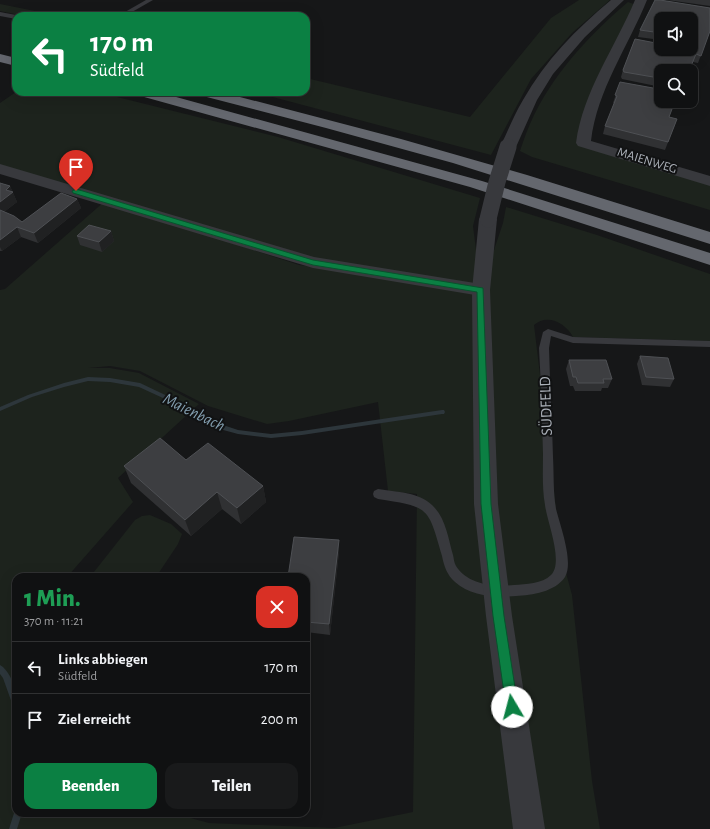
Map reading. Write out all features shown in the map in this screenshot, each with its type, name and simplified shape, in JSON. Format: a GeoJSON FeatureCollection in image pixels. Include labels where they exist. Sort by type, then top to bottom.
{"type":"FeatureCollection","features":[{"type":"Feature","properties":{"kind":"highway"},"geometry":{"type":"LineString","coordinates":[[157,96],[352,148],[476,184],[710,260]]}},
{"type":"Feature","properties":{"kind":"highway"},"geometry":{"type":"LineString","coordinates":[[220,96],[318,121],[463,161],[710,238]]}},
{"type":"Feature","properties":{"kind":"street"},"geometry":{"type":"LineString","coordinates":[[529,829],[496,592],[486,504],[480,290],[488,219],[497,182],[508,147],[529,101],[560,56],[589,24],[618,0]]}},
{"type":"Feature","properties":{"kind":"street"},"geometry":{"type":"LineString","coordinates":[[616,84],[603,81],[623,39],[646,0]]}},
{"type":"Feature","properties":{"kind":"street"},"geometry":{"type":"LineString","coordinates":[[623,39],[638,42]]}},
{"type":"Feature","properties":{"kind":"street","name":"MAIENWEG"},"geometry":{"type":"LineString","coordinates":[[603,81],[587,120],[583,143],[710,181]]}},
{"type":"Feature","properties":{"kind":"street"},"geometry":{"type":"LineString","coordinates":[[0,169],[313,262],[480,290]]}},
{"type":"Feature","properties":{"kind":"lane"},"geometry":{"type":"LineString","coordinates":[[128,12],[150,0]]}},
{"type":"Feature","properties":{"kind":"lane"},"geometry":{"type":"LineString","coordinates":[[0,14],[12,16]]}},
{"type":"Feature","properties":{"kind":"lane","name":"SÜDFELD"},"geometry":{"type":"LineString","coordinates":[[496,592],[525,591],[550,583],[560,574],[562,558],[550,505],[544,348],[548,332],[574,340],[710,344]]}},
{"type":"Feature","properties":{"kind":"lane"},"geometry":{"type":"LineString","coordinates":[[378,494],[419,502],[428,508],[436,517],[451,569],[460,579],[475,587],[496,592]]}},
{"type":"Feature","properties":{"kind":"shaded area"},"geometry":{"type":"Polygon","coordinates":[[[579,0],[610,0],[572,33],[531,79],[491,155],[269,96],[310,96],[310,79],[470,117],[551,18],[579,0]]]}},
{"type":"Feature","properties":{"kind":"shaded area"},"geometry":{"type":"Polygon","coordinates":[[[628,2],[639,6],[583,142],[710,181],[710,210],[532,157],[520,151],[539,106],[560,73],[585,43],[628,2]]]}},
{"type":"Feature","properties":{"kind":"shaded area"},"geometry":{"type":"Polygon","coordinates":[[[0,4],[40,12],[12,12],[12,14],[0,11],[0,4]]]}},
{"type":"Feature","properties":{"kind":"shaded area"},"geometry":{"type":"Polygon","coordinates":[[[12,95],[12,96],[113,96],[278,137],[480,198],[473,226],[481,289],[503,223],[506,207],[597,235],[710,274],[710,341],[573,337],[566,328],[556,321],[539,321],[534,325],[562,558],[572,595],[592,781],[600,829],[0,829],[0,290],[5,289],[105,201],[299,265],[467,288],[315,259],[0,165],[0,103],[12,95]]]}},
{"type":"Feature","properties":{"kind":"shaded area"},"geometry":{"type":"Polygon","coordinates":[[[150,515],[171,524],[182,534],[178,544],[159,573],[93,573],[135,520],[142,516],[150,515]]]}},
{"type":"Feature","properties":{"kind":"building"},"geometry":{"type":"Polygon","coordinates":[[[655,0],[710,8],[710,31],[701,56],[698,55],[698,12],[654,12],[654,32],[640,30],[655,0]]]}},
{"type":"Feature","properties":{"kind":"building"},"geometry":{"type":"Polygon","coordinates":[[[635,39],[654,43],[654,56],[695,56],[692,64],[654,64],[654,77],[624,72],[623,70],[635,39]]]}},
{"type":"Feature","properties":{"kind":"building"},"geometry":{"type":"Polygon","coordinates":[[[620,82],[654,88],[654,108],[672,108],[669,117],[677,119],[668,142],[605,126],[617,96],[615,95],[620,82]]]}},
{"type":"Feature","properties":{"kind":"building"},"geometry":{"type":"Polygon","coordinates":[[[0,183],[10,186],[6,190],[13,192],[0,202],[0,183]]]}},
{"type":"Feature","properties":{"kind":"building"},"geometry":{"type":"Polygon","coordinates":[[[61,193],[77,199],[34,233],[17,227],[0,240],[0,210],[14,216],[22,222],[61,193]]]}},
{"type":"Feature","properties":{"kind":"building"},"geometry":{"type":"Polygon","coordinates":[[[89,225],[111,231],[99,242],[77,236],[89,225]]]}},
{"type":"Feature","properties":{"kind":"building"},"geometry":{"type":"Polygon","coordinates":[[[640,356],[668,358],[674,379],[646,377],[640,356]]]}},
{"type":"Feature","properties":{"kind":"building"},"geometry":{"type":"Polygon","coordinates":[[[569,360],[606,360],[612,379],[603,379],[604,383],[578,383],[576,377],[573,377],[569,360]]]}},
{"type":"Feature","properties":{"kind":"building"},"geometry":{"type":"Polygon","coordinates":[[[160,438],[186,460],[208,443],[263,486],[237,508],[217,492],[185,520],[124,466],[160,438]]]}},
{"type":"Feature","properties":{"kind":"building"},"geometry":{"type":"Polygon","coordinates":[[[294,537],[339,540],[329,624],[310,622],[310,573],[289,573],[294,537]]]}},
{"type":"Feature","properties":{"kind":"waterway","name":"Maienbach"},"geometry":{"type":"LineString","coordinates":[[0,409],[30,396],[88,379],[110,380],[140,385],[178,403],[218,426],[238,432],[271,436],[302,433],[442,412]]}},
{"type":"Feature","properties":{"kind":"waterway"},"geometry":{"type":"LineString","coordinates":[[0,669],[6,676],[12,692]]}},
{"type":"Feature","properties":{"kind":"waterway"},"geometry":{"type":"LineString","coordinates":[[13,829],[17,817]]}},
{"type":"Feature","properties":{"kind":"route"},"geometry":{"type":"LineString","coordinates":[[76,191],[283,255],[313,262],[480,290],[486,504],[499,616],[512,707]]}}]}
